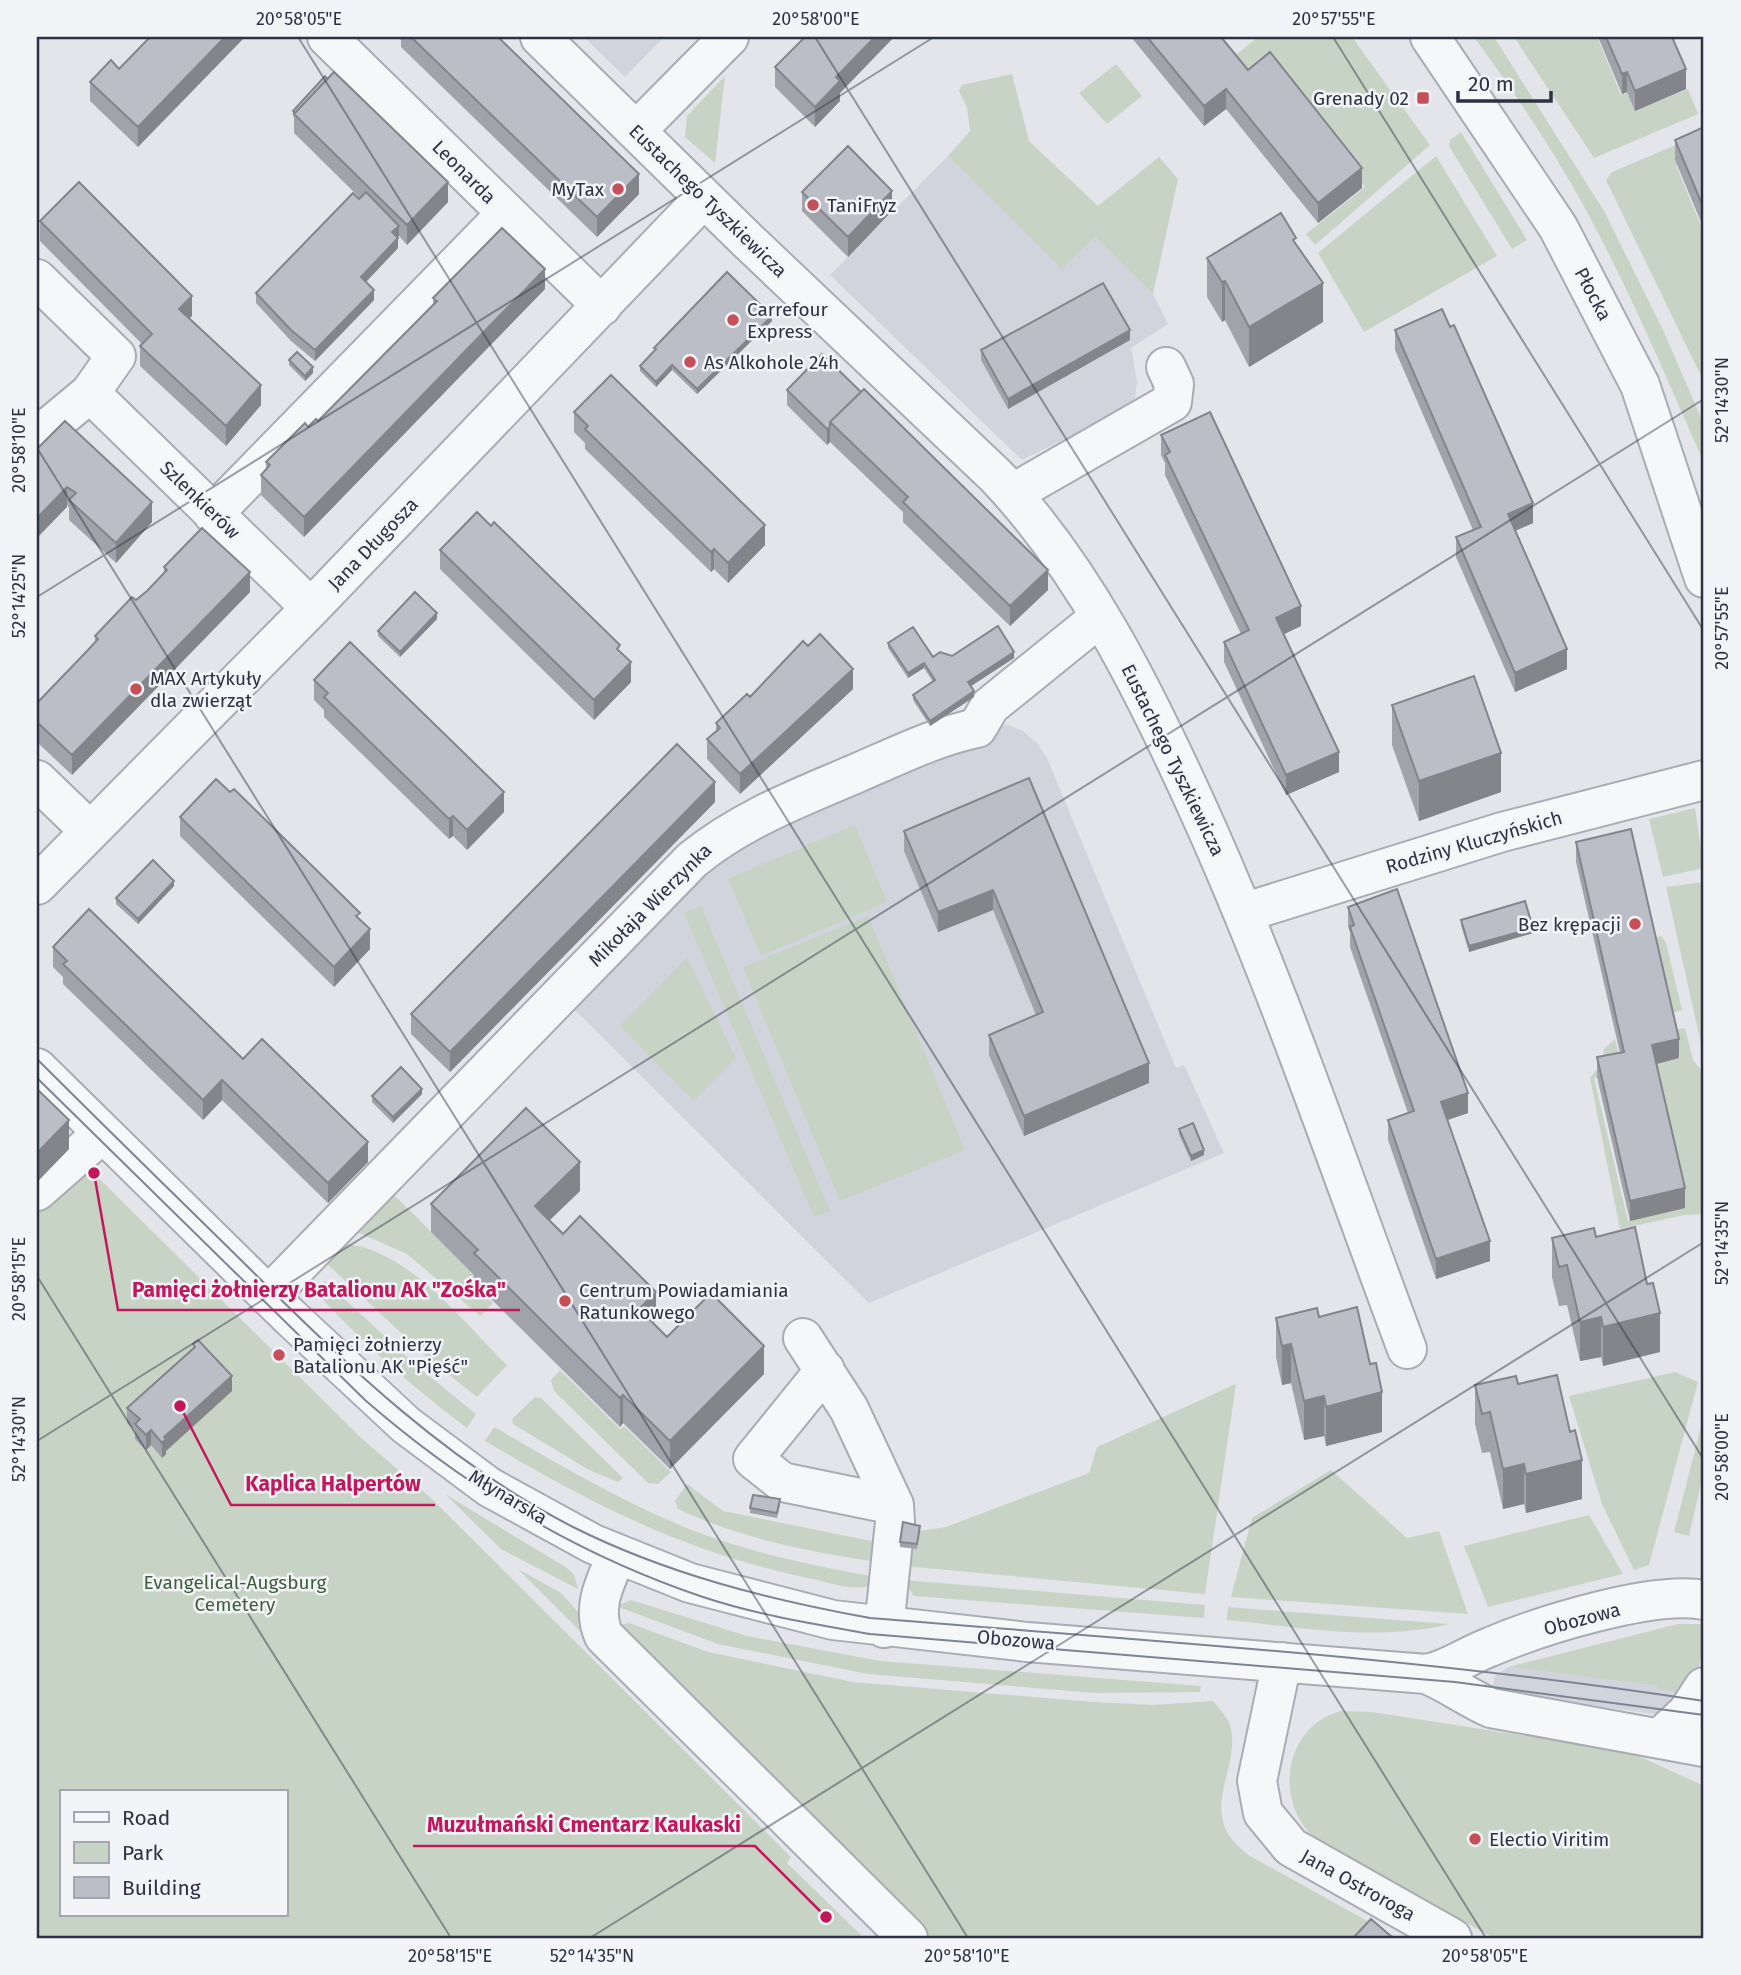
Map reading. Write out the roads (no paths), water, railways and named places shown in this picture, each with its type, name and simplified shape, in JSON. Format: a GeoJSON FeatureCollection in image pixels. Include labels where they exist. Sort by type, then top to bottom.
{"type":"FeatureCollection","features":[{"type":"Feature","properties":{"kind":"street","name":"Leonarda"},"geometry":{"type":"LineString","coordinates":[[327,37],[602,306]]}},
{"type":"Feature","properties":{"kind":"street","name":"Eustachego Tyszkiewicza"},"geometry":{"type":"LineString","coordinates":[[540,37],[1015,496],[1101,617],[1150,702],[1246,912],[1407,1349]]}},
{"type":"Feature","properties":{"kind":"street"},"geometry":{"type":"LineString","coordinates":[[636,131],[729,37]]}},
{"type":"Feature","properties":{"kind":"street","name":"Płocka"},"geometry":{"type":"LineString","coordinates":[[1430,37],[1558,227],[1640,385],[1704,578]]}},
{"type":"Feature","properties":{"kind":"street","name":"Jana Długosza"},"geometry":{"type":"LineString","coordinates":[[37,885],[311,608],[704,198]]}},
{"type":"Feature","properties":{"kind":"street"},"geometry":{"type":"LineString","coordinates":[[213,514],[507,213]]}},
{"type":"Feature","properties":{"kind":"street"},"geometry":{"type":"LineString","coordinates":[[37,279],[116,356],[90,393],[37,436]]}},
{"type":"Feature","properties":{"kind":"street"},"geometry":{"type":"LineString","coordinates":[[1015,496],[1029,484],[1172,402],[1174,384],[1166,367]]}},
{"type":"Feature","properties":{"kind":"street","name":"Szlenkierów"},"geometry":{"type":"LineString","coordinates":[[90,393],[311,608]]}},
{"type":"Feature","properties":{"kind":"street","name":"Mikołaja Wierzynka"},"geometry":{"type":"LineString","coordinates":[[268,1296],[692,860],[752,818],[941,736],[977,728],[990,706],[1101,617]]}},
{"type":"Feature","properties":{"kind":"street"},"geometry":{"type":"LineString","coordinates":[[37,780],[90,831]]}},
{"type":"Feature","properties":{"kind":"street","name":"Rodziny Kluczyńskich"},"geometry":{"type":"LineString","coordinates":[[1246,912],[1502,832],[1704,780]]}},
{"type":"Feature","properties":{"kind":"street","name":"Młynarska"},"geometry":{"type":"LineString","coordinates":[[37,1068],[268,1296],[389,1410],[446,1458],[548,1522],[617,1555]]}},
{"type":"Feature","properties":{"kind":"street"},"geometry":{"type":"LineString","coordinates":[[37,1191],[103,1133]]}},
{"type":"Feature","properties":{"kind":"street"},"geometry":{"type":"LineString","coordinates":[[803,1338],[849,1409],[894,1505],[895,1522],[884,1628]]}},
{"type":"Feature","properties":{"kind":"street"},"geometry":{"type":"LineString","coordinates":[[825,1370],[753,1459],[782,1482],[894,1505]]}},
{"type":"Feature","properties":{"kind":"street"},"geometry":{"type":"LineString","coordinates":[[617,1555],[597,1607],[597,1621],[604,1636],[908,1938]]}},
{"type":"Feature","properties":{"kind":"street","name":"Obozowa"},"geometry":{"type":"LineString","coordinates":[[617,1555],[690,1583],[763,1604],[884,1628],[1426,1674],[1505,1641],[1575,1617],[1674,1599],[1704,1600]]}},
{"type":"Feature","properties":{"kind":"street"},"geometry":{"type":"LineString","coordinates":[[1490,1708],[1475,1694],[1473,1677],[1476,1666],[1505,1641]]}},
{"type":"Feature","properties":{"kind":"street","name":"Jana Ostroroga"},"geometry":{"type":"LineString","coordinates":[[1282,1662],[1257,1781],[1263,1813],[1291,1847],[1452,1938]]}},
{"type":"Feature","properties":{"kind":"street","name":"Obozowa"},"geometry":{"type":"LineString","coordinates":[[1426,1674],[1446,1682],[1490,1708],[1661,1737],[1704,1747]]}},
{"type":"Feature","properties":{"kind":"street"},"geometry":{"type":"LineString","coordinates":[[1661,1737],[1687,1713],[1704,1687]]}},
{"type":"Feature","properties":{"kind":"tram line"},"geometry":{"type":"LineString","coordinates":[[37,1059],[326,1343],[402,1411],[484,1474],[527,1502],[608,1544],[644,1558],[755,1593],[870,1618],[1392,1662],[1704,1701]]}},
{"type":"Feature","properties":{"kind":"tram line"},"geometry":{"type":"LineString","coordinates":[[37,1078],[365,1400],[403,1432],[442,1462],[525,1515],[567,1539],[657,1580],[744,1609],[870,1634],[1455,1682],[1704,1715]]}},
{"type":"Feature","properties":{"kind":"place","name":"Grenady 02"},"geometry":{"type":"Point","coordinates":[1423,98]}},
{"type":"Feature","properties":{"kind":"place","name":"MyTax"},"geometry":{"type":"Point","coordinates":[618,189]}},
{"type":"Feature","properties":{"kind":"place","name":"TaniFryz"},"geometry":{"type":"Point","coordinates":[813,205]}},
{"type":"Feature","properties":{"kind":"place","name":"Carrefour Express"},"geometry":{"type":"Point","coordinates":[733,320]}},
{"type":"Feature","properties":{"kind":"place","name":"As Alkohole 24h"},"geometry":{"type":"Point","coordinates":[690,362]}},
{"type":"Feature","properties":{"kind":"place","name":"MAX Artykuły dla zwierząt"},"geometry":{"type":"Point","coordinates":[136,689]}},
{"type":"Feature","properties":{"kind":"place","name":"Bez krępacji"},"geometry":{"type":"Point","coordinates":[1635,924]}},
{"type":"Feature","properties":{"kind":"place","name":"Pamięci żołnierzy Batalionu AK \"Zośka\""},"geometry":{"type":"Point","coordinates":[94,1173]}},
{"type":"Feature","properties":{"kind":"place","name":"Centrum Powiadamiania Ratunkowego"},"geometry":{"type":"Point","coordinates":[565,1301]}},
{"type":"Feature","properties":{"kind":"place","name":"Pamięci żołnierzy Batalionu AK \"Pięść\""},"geometry":{"type":"Point","coordinates":[279,1355]}},
{"type":"Feature","properties":{"kind":"place","name":"Kaplica Halpertów"},"geometry":{"type":"Point","coordinates":[180,1406]}},
{"type":"Feature","properties":{"kind":"place","name":"Electio Viritim"},"geometry":{"type":"Point","coordinates":[1475,1839]}},
{"type":"Feature","properties":{"kind":"place","name":"Muzułmański Cmentarz Kaukaski"},"geometry":{"type":"Point","coordinates":[826,1917]}},
{"type":"Feature","properties":{"kind":"park label","name":"Evangelical-Augsburg Cemetery"},"geometry":{"type":"Point","coordinates":[235,1593]}}]}
